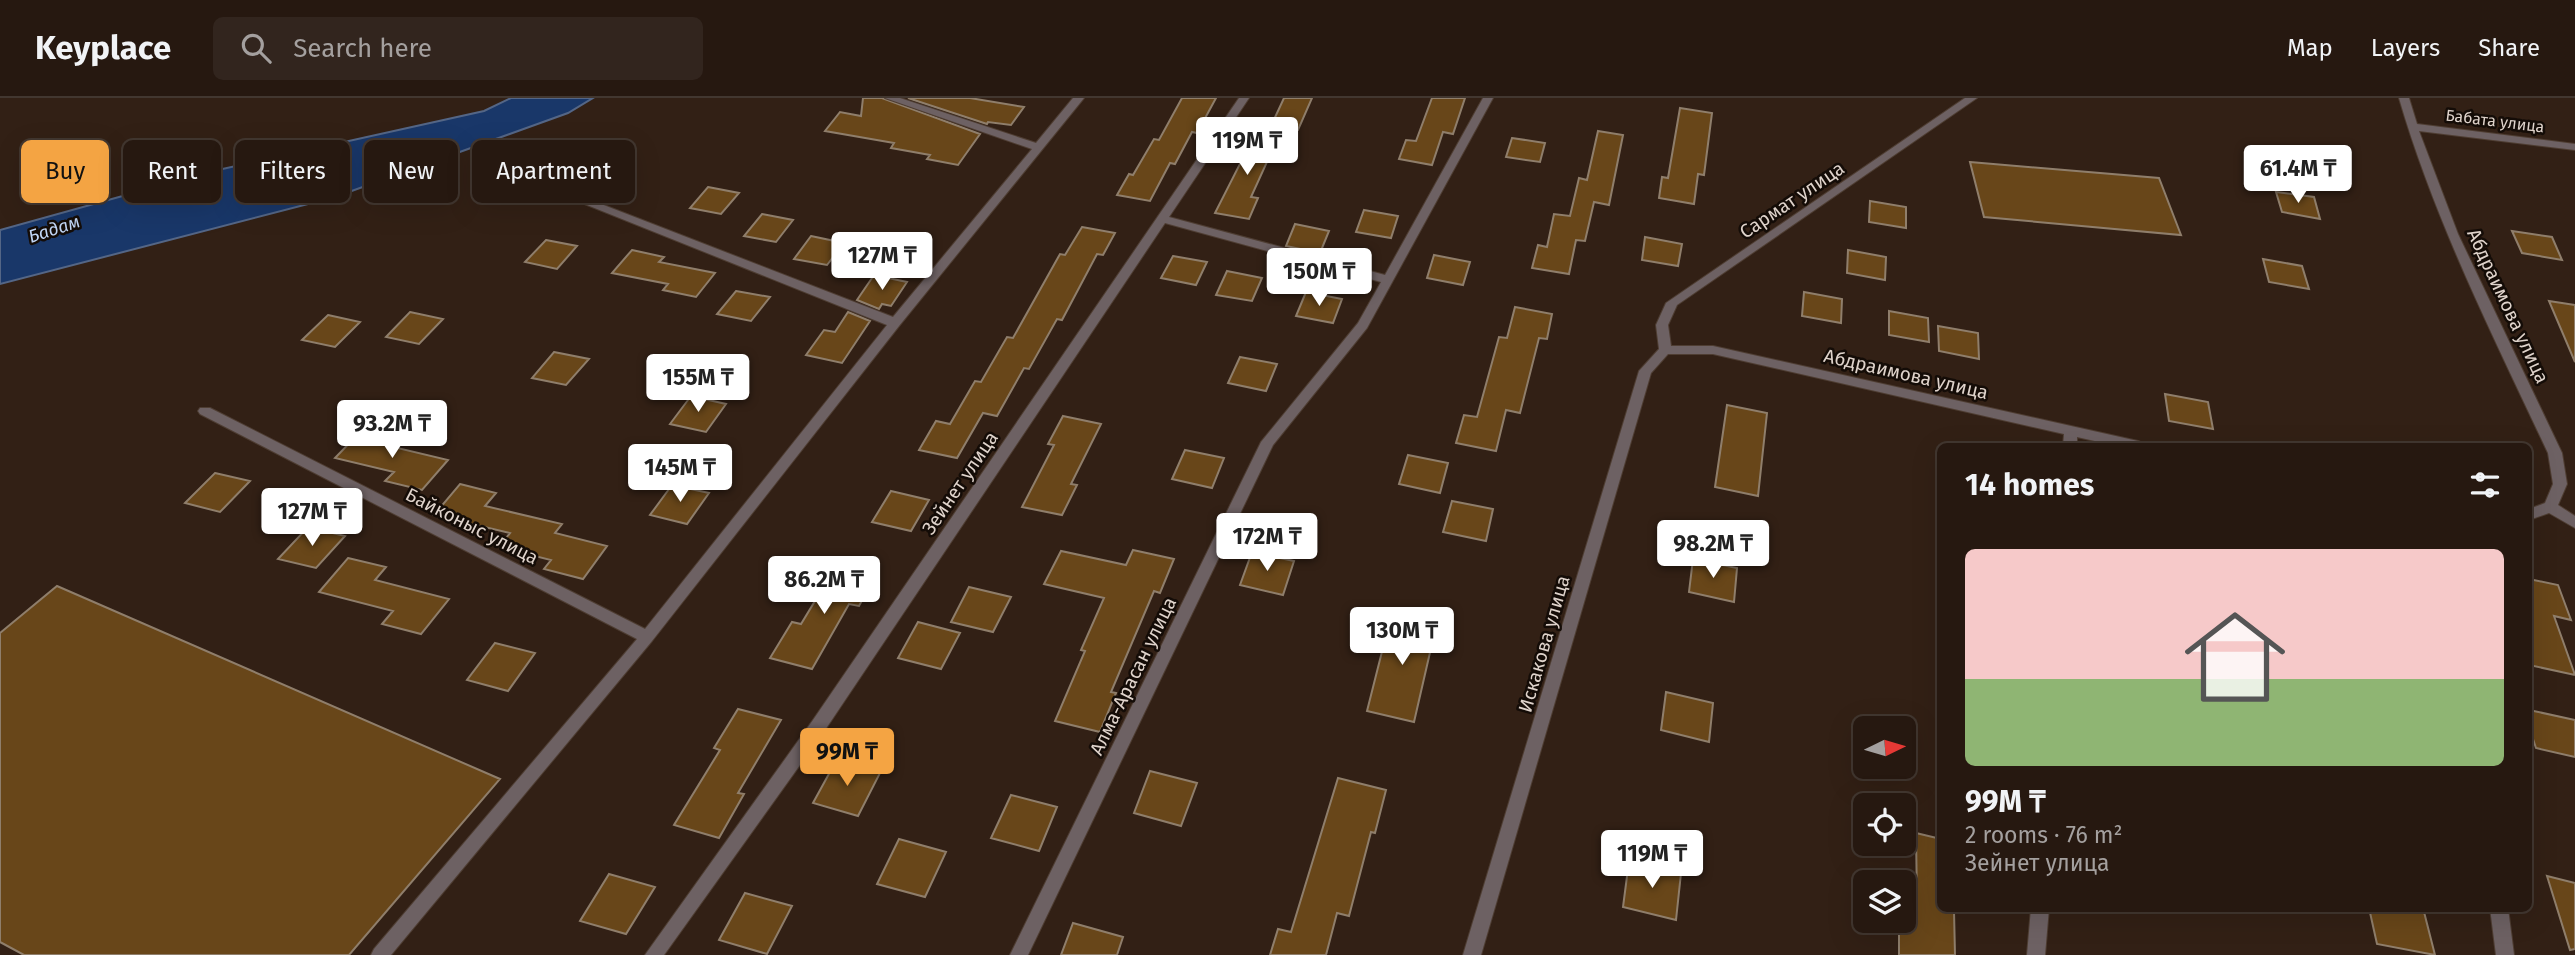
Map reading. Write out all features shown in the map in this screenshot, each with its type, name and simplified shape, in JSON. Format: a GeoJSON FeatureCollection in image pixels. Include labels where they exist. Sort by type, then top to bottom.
{"type":"FeatureCollection","features":[{"type":"Feature","properties":{"kind":"street"},"geometry":{"type":"LineString","coordinates":[[890,98],[1037,147]]}},
{"type":"Feature","properties":{"kind":"street"},"geometry":{"type":"LineString","coordinates":[[380,955],[647,637],[895,323],[1079,98]]}},
{"type":"Feature","properties":{"kind":"street","name":"Зейнет улица"},"geometry":{"type":"LineString","coordinates":[[654,955],[819,725],[1244,98]]}},
{"type":"Feature","properties":{"kind":"street","name":"Алма-Арасан улица"},"geometry":{"type":"LineString","coordinates":[[1019,955],[1268,442],[1363,325],[1488,98]]}},
{"type":"Feature","properties":{"kind":"street","name":"Сармат улица"},"geometry":{"type":"LineString","coordinates":[[1665,350],[1662,325],[1672,303],[1972,98]]}},
{"type":"Feature","properties":{"kind":"street","name":"Абдраимова улица"},"geometry":{"type":"LineString","coordinates":[[2404,98],[2412,127],[2452,232],[2554,453],[2560,484],[2550,507]]}},
{"type":"Feature","properties":{"kind":"street","name":"Бабата улица"},"geometry":{"type":"LineString","coordinates":[[2412,127],[2575,147]]}},
{"type":"Feature","properties":{"kind":"street"},"geometry":{"type":"LineString","coordinates":[[589,203],[895,323]]}},
{"type":"Feature","properties":{"kind":"street"},"geometry":{"type":"LineString","coordinates":[[1163,219],[1389,280]]}},
{"type":"Feature","properties":{"kind":"street","name":"Абдраимова улица"},"geometry":{"type":"LineString","coordinates":[[1665,350],[1713,350],[2125,443]]}},
{"type":"Feature","properties":{"kind":"street","name":"Искакова улица"},"geometry":{"type":"LineString","coordinates":[[1472,955],[1645,371],[1665,350]]}},
{"type":"Feature","properties":{"kind":"street","name":"Байконыс улица"},"geometry":{"type":"LineString","coordinates":[[205,411],[647,637]]}},
{"type":"Feature","properties":{"kind":"street"},"geometry":{"type":"LineString","coordinates":[[2070,443],[2071,431]]}},
{"type":"Feature","properties":{"kind":"street"},"geometry":{"type":"LineString","coordinates":[[2532,514],[2550,507],[2575,523]]}},
{"type":"Feature","properties":{"kind":"street"},"geometry":{"type":"LineString","coordinates":[[2036,955],[2039,912]]}},
{"type":"Feature","properties":{"kind":"street"},"geometry":{"type":"LineString","coordinates":[[2500,912],[2505,955]]}},
{"type":"Feature","properties":{"kind":"water"},"geometry":{"type":"Polygon","coordinates":[[[511,98],[593,98],[568,113],[493,140],[472,140],[472,148],[458,153],[458,140],[364,140],[364,187],[350,192],[350,141],[484,111],[511,98]]]}},
{"type":"Feature","properties":{"kind":"water","name":"Бадам"},"geometry":{"type":"Polygon","coordinates":[[[235,166],[235,203],[312,203],[0,284],[0,230],[97,203],[109,203],[109,200],[123,196],[123,203],[221,203],[221,169],[235,166]]]}},
{"type":"Feature","properties":{"kind":"building"},"geometry":{"type":"Polygon","coordinates":[[[863,98],[882,98],[980,134],[958,165],[927,159],[930,155],[891,148],[894,143],[825,131],[840,112],[861,116],[863,98]]]}},
{"type":"Feature","properties":{"kind":"building"},"geometry":{"type":"Polygon","coordinates":[[[908,98],[970,98],[1024,107],[1011,125],[987,124],[908,98]]]}},
{"type":"Feature","properties":{"kind":"building"},"geometry":{"type":"Polygon","coordinates":[[[1182,98],[1216,98],[1197,133],[1192,132],[1175,164],[1170,163],[1150,201],[1117,195],[1129,174],[1133,175],[1154,139],[1159,140],[1182,98]]]}},
{"type":"Feature","properties":{"kind":"building"},"geometry":{"type":"Polygon","coordinates":[[[1284,98],[1312,98],[1298,130],[1271,126],[1284,98]]]}},
{"type":"Feature","properties":{"kind":"building"},"geometry":{"type":"Polygon","coordinates":[[[1432,98],[1465,98],[1453,134],[1443,132],[1432,165],[1399,159],[1406,140],[1416,141],[1432,98]]]}},
{"type":"Feature","properties":{"kind":"building"},"geometry":{"type":"Polygon","coordinates":[[[1680,108],[1712,113],[1704,175],[1698,174],[1694,204],[1659,198],[1662,177],[1668,178],[1680,108]]]}},
{"type":"Feature","properties":{"kind":"building"},"geometry":{"type":"Polygon","coordinates":[[[1598,131],[1623,135],[1609,205],[1594,202],[1585,241],[1576,240],[1569,274],[1532,268],[1538,245],[1547,247],[1554,214],[1570,216],[1579,178],[1587,180],[1598,131]]]}},
{"type":"Feature","properties":{"kind":"building"},"geometry":{"type":"Polygon","coordinates":[[[1245,135],[1277,140],[1251,197],[1258,198],[1249,219],[1215,213],[1244,156],[1235,154],[1245,135]]]}},
{"type":"Feature","properties":{"kind":"building"},"geometry":{"type":"Polygon","coordinates":[[[1512,138],[1545,143],[1540,162],[1506,157],[1512,138]]]}},
{"type":"Feature","properties":{"kind":"building"},"geometry":{"type":"Polygon","coordinates":[[[1970,162],[2159,178],[2181,235],[1984,217],[1970,162]]]}},
{"type":"Feature","properties":{"kind":"building"},"geometry":{"type":"Polygon","coordinates":[[[708,187],[739,193],[721,214],[690,208],[708,187]]]}},
{"type":"Feature","properties":{"kind":"building"},"geometry":{"type":"Polygon","coordinates":[[[2276,192],[2314,197],[2320,219],[2282,212],[2276,192]]]}},
{"type":"Feature","properties":{"kind":"building"},"geometry":{"type":"Polygon","coordinates":[[[1870,201],[1906,207],[1906,228],[1869,222],[1870,201]]]}},
{"type":"Feature","properties":{"kind":"building"},"geometry":{"type":"Polygon","coordinates":[[[1364,210],[1398,216],[1391,238],[1356,232],[1364,210]]]}},
{"type":"Feature","properties":{"kind":"building"},"geometry":{"type":"Polygon","coordinates":[[[762,214],[793,220],[776,242],[744,236],[762,214]]]}},
{"type":"Feature","properties":{"kind":"building"},"geometry":{"type":"Polygon","coordinates":[[[1295,224],[1329,231],[1320,253],[1286,246],[1295,224]]]}},
{"type":"Feature","properties":{"kind":"building"},"geometry":{"type":"Polygon","coordinates":[[[1082,227],[1115,233],[1103,255],[1097,254],[1062,320],[1057,319],[1029,369],[1024,368],[997,416],[983,413],[957,458],[919,450],[936,421],[950,424],[975,381],[981,382],[1007,337],[1013,338],[1060,254],[1065,255],[1082,227]]]}},
{"type":"Feature","properties":{"kind":"building"},"geometry":{"type":"Polygon","coordinates":[[[2512,231],[2552,237],[2562,260],[2522,253],[2512,231]]]}},
{"type":"Feature","properties":{"kind":"building"},"geometry":{"type":"Polygon","coordinates":[[[811,236],[844,243],[827,265],[794,259],[811,236]]]}},
{"type":"Feature","properties":{"kind":"building"},"geometry":{"type":"Polygon","coordinates":[[[1645,237],[1682,244],[1678,266],[1642,260],[1645,237]]]}},
{"type":"Feature","properties":{"kind":"building"},"geometry":{"type":"Polygon","coordinates":[[[546,240],[577,246],[557,269],[525,262],[546,240]]]}},
{"type":"Feature","properties":{"kind":"building"},"geometry":{"type":"Polygon","coordinates":[[[632,250],[664,257],[659,262],[715,273],[696,297],[663,290],[668,284],[612,273],[632,250]]]}},
{"type":"Feature","properties":{"kind":"building"},"geometry":{"type":"Polygon","coordinates":[[[1848,250],[1886,257],[1885,280],[1847,273],[1848,250]]]}},
{"type":"Feature","properties":{"kind":"building"},"geometry":{"type":"Polygon","coordinates":[[[1434,255],[1470,262],[1463,285],[1427,278],[1434,255]]]}},
{"type":"Feature","properties":{"kind":"building"},"geometry":{"type":"Polygon","coordinates":[[[1173,256],[1207,262],[1196,285],[1161,278],[1173,256]]]}},
{"type":"Feature","properties":{"kind":"building"},"geometry":{"type":"Polygon","coordinates":[[[2263,259],[2302,266],[2309,289],[2269,282],[2263,259]]]}},
{"type":"Feature","properties":{"kind":"building"},"geometry":{"type":"Polygon","coordinates":[[[1227,271],[1262,278],[1252,301],[1216,295],[1227,271]]]}},
{"type":"Feature","properties":{"kind":"building"},"geometry":{"type":"Polygon","coordinates":[[[874,275],[907,282],[891,306],[882,304],[879,309],[857,300],[874,275]]]}},
{"type":"Feature","properties":{"kind":"building"},"geometry":{"type":"Polygon","coordinates":[[[736,291],[770,297],[751,321],[717,314],[736,291]]]}},
{"type":"Feature","properties":{"kind":"building"},"geometry":{"type":"Polygon","coordinates":[[[1306,292],[1342,299],[1333,323],[1296,316],[1306,292]]]}},
{"type":"Feature","properties":{"kind":"building"},"geometry":{"type":"Polygon","coordinates":[[[1804,292],[1842,299],[1841,323],[1802,316],[1804,292]]]}},
{"type":"Feature","properties":{"kind":"building"},"geometry":{"type":"Polygon","coordinates":[[[2549,301],[2575,305],[2575,362],[2549,301]]]}},
{"type":"Feature","properties":{"kind":"building"},"geometry":{"type":"Polygon","coordinates":[[[1515,307],[1552,314],[1547,339],[1539,338],[1520,413],[1506,410],[1496,451],[1456,443],[1464,415],[1477,417],[1499,337],[1507,338],[1515,307]]]}},
{"type":"Feature","properties":{"kind":"building"},"geometry":{"type":"Polygon","coordinates":[[[1889,311],[1928,318],[1929,342],[1889,335],[1889,311]]]}},
{"type":"Feature","properties":{"kind":"building"},"geometry":{"type":"Polygon","coordinates":[[[410,312],[443,319],[419,344],[386,337],[410,312]]]}},
{"type":"Feature","properties":{"kind":"building"},"geometry":{"type":"Polygon","coordinates":[[[848,312],[870,321],[842,363],[806,355],[824,330],[835,332],[848,312]]]}},
{"type":"Feature","properties":{"kind":"building"},"geometry":{"type":"Polygon","coordinates":[[[328,315],[360,322],[335,347],[302,340],[328,315]]]}},
{"type":"Feature","properties":{"kind":"building"},"geometry":{"type":"Polygon","coordinates":[[[1938,326],[1978,333],[1979,359],[1939,351],[1938,326]]]}},
{"type":"Feature","properties":{"kind":"building"},"geometry":{"type":"Polygon","coordinates":[[[554,352],[589,359],[566,385],[532,378],[554,352]]]}},
{"type":"Feature","properties":{"kind":"building"},"geometry":{"type":"Polygon","coordinates":[[[1240,357],[1277,364],[1266,391],[1228,383],[1240,357]]]}},
{"type":"Feature","properties":{"kind":"building"},"geometry":{"type":"Polygon","coordinates":[[[2165,394],[2208,402],[2213,429],[2169,421],[2165,394]]]}},
{"type":"Feature","properties":{"kind":"building"},"geometry":{"type":"Polygon","coordinates":[[[691,396],[726,404],[706,432],[670,424],[691,396]]]}},
{"type":"Feature","properties":{"kind":"building"},"geometry":{"type":"Polygon","coordinates":[[[1727,405],[1767,413],[1758,496],[1715,487],[1727,405]]]}},
{"type":"Feature","properties":{"kind":"building"},"geometry":{"type":"Polygon","coordinates":[[[1063,416],[1101,424],[1071,484],[1077,485],[1062,515],[1022,507],[1054,445],[1048,444],[1063,416]]]}},
{"type":"Feature","properties":{"kind":"building"},"geometry":{"type":"Polygon","coordinates":[[[362,430],[397,437],[389,446],[448,460],[422,490],[385,481],[394,472],[335,458],[362,430]]]}},
{"type":"Feature","properties":{"kind":"building"},"geometry":{"type":"Polygon","coordinates":[[[1185,450],[1224,458],[1212,488],[1172,479],[1185,450]]]}},
{"type":"Feature","properties":{"kind":"building"},"geometry":{"type":"Polygon","coordinates":[[[1408,455],[1448,463],[1440,493],[1399,484],[1408,455]]]}},
{"type":"Feature","properties":{"kind":"building"},"geometry":{"type":"Polygon","coordinates":[[[215,473],[250,481],[220,512],[185,503],[215,473]]]}},
{"type":"Feature","properties":{"kind":"building"},"geometry":{"type":"Polygon","coordinates":[[[460,484],[496,493],[485,506],[562,524],[555,533],[607,546],[583,579],[544,569],[551,560],[499,547],[510,533],[434,515],[460,484]]]}},
{"type":"Feature","properties":{"kind":"building"},"geometry":{"type":"Polygon","coordinates":[[[672,485],[709,493],[687,524],[650,515],[672,485]]]}},
{"type":"Feature","properties":{"kind":"building"},"geometry":{"type":"Polygon","coordinates":[[[891,491],[929,500],[911,531],[872,522],[891,491]]]}},
{"type":"Feature","properties":{"kind":"building"},"geometry":{"type":"Polygon","coordinates":[[[1452,501],[1493,509],[1486,541],[1443,532],[1452,501]]]}},
{"type":"Feature","properties":{"kind":"building"},"geometry":{"type":"Polygon","coordinates":[[[308,527],[345,536],[316,568],[278,559],[308,527]]]}},
{"type":"Feature","properties":{"kind":"building"},"geometry":{"type":"Polygon","coordinates":[[[1133,550],[1174,559],[1160,593],[1154,591],[1111,692],[1116,693],[1100,732],[1055,721],[1085,651],[1081,650],[1104,598],[1044,584],[1061,551],[1126,565],[1133,550]]]}},
{"type":"Feature","properties":{"kind":"building"},"geometry":{"type":"Polygon","coordinates":[[[1252,552],[1294,561],[1283,595],[1240,585],[1252,552]]]}},
{"type":"Feature","properties":{"kind":"building"},"geometry":{"type":"Polygon","coordinates":[[[348,558],[386,567],[375,580],[449,599],[421,634],[382,624],[393,611],[319,592],[348,558]]]}},
{"type":"Feature","properties":{"kind":"building"},"geometry":{"type":"Polygon","coordinates":[[[1693,559],[1737,568],[1734,602],[1689,592],[1693,559]]]}},
{"type":"Feature","properties":{"kind":"building"},"geometry":{"type":"Polygon","coordinates":[[[838,563],[878,572],[859,606],[849,604],[812,669],[770,658],[792,622],[801,624],[838,563]]]}},
{"type":"Feature","properties":{"kind":"building"},"geometry":{"type":"Polygon","coordinates":[[[2532,580],[2558,585],[2571,620],[2554,616],[2575,675],[2532,666],[2532,580]]]}},
{"type":"Feature","properties":{"kind":"building"},"geometry":{"type":"Polygon","coordinates":[[[57,586],[500,779],[349,955],[24,955],[0,942],[0,633],[57,586]]]}},
{"type":"Feature","properties":{"kind":"building"},"geometry":{"type":"Polygon","coordinates":[[[969,587],[1011,597],[993,632],[951,622],[969,587]]]}},
{"type":"Feature","properties":{"kind":"building"},"geometry":{"type":"Polygon","coordinates":[[[1392,612],[1437,622],[1414,722],[1367,711],[1392,612]]]}},
{"type":"Feature","properties":{"kind":"building"},"geometry":{"type":"Polygon","coordinates":[[[918,622],[960,633],[941,669],[898,658],[918,622]]]}},
{"type":"Feature","properties":{"kind":"building"},"geometry":{"type":"Polygon","coordinates":[[[495,643],[535,653],[508,691],[467,680],[495,643]]]}},
{"type":"Feature","properties":{"kind":"building"},"geometry":{"type":"Polygon","coordinates":[[[1666,692],[1713,703],[1709,742],[1661,730],[1666,692]]]}},
{"type":"Feature","properties":{"kind":"building"},"geometry":{"type":"Polygon","coordinates":[[[738,709],[781,720],[738,793],[744,794],[719,838],[674,825],[720,750],[714,748],[738,709]]]}},
{"type":"Feature","properties":{"kind":"building"},"geometry":{"type":"Polygon","coordinates":[[[2532,711],[2575,720],[2575,757],[2536,748],[2532,736],[2532,711]]]}},
{"type":"Feature","properties":{"kind":"building"},"geometry":{"type":"Polygon","coordinates":[[[836,761],[880,773],[858,816],[813,803],[836,761]]]}},
{"type":"Feature","properties":{"kind":"building"},"geometry":{"type":"Polygon","coordinates":[[[1150,771],[1197,783],[1181,826],[1134,813],[1150,771]]]}},
{"type":"Feature","properties":{"kind":"building"},"geometry":{"type":"Polygon","coordinates":[[[1338,778],[1386,790],[1375,833],[1371,832],[1349,916],[1337,913],[1326,955],[1270,955],[1278,929],[1291,932],[1338,778]]]}},
{"type":"Feature","properties":{"kind":"building"},"geometry":{"type":"Polygon","coordinates":[[[1011,795],[1057,807],[1039,851],[991,838],[1011,795]]]}},
{"type":"Feature","properties":{"kind":"building"},"geometry":{"type":"Polygon","coordinates":[[[1916,833],[1937,838],[1937,912],[1954,912],[1955,955],[1899,955],[1899,933],[1916,933],[1916,833]]]}},
{"type":"Feature","properties":{"kind":"building"},"geometry":{"type":"Polygon","coordinates":[[[899,839],[946,852],[925,897],[877,884],[899,839]]]}},
{"type":"Feature","properties":{"kind":"building"},"geometry":{"type":"Polygon","coordinates":[[[1629,861],[1681,873],[1676,920],[1623,907],[1629,861]]]}},
{"type":"Feature","properties":{"kind":"building"},"geometry":{"type":"Polygon","coordinates":[[[609,874],[655,887],[626,934],[580,921],[609,874]]]}},
{"type":"Feature","properties":{"kind":"building"},"geometry":{"type":"Polygon","coordinates":[[[2547,876],[2575,883],[2575,949],[2570,950],[2547,876]]]}},
{"type":"Feature","properties":{"kind":"building"},"geometry":{"type":"Polygon","coordinates":[[[745,893],[792,906],[767,954],[719,940],[745,893]]]}},
{"type":"Feature","properties":{"kind":"building"},"geometry":{"type":"Polygon","coordinates":[[[2370,912],[2424,912],[2435,955],[2377,944],[2370,912]]]}},
{"type":"Feature","properties":{"kind":"building"},"geometry":{"type":"Polygon","coordinates":[[[1073,923],[1123,937],[1117,955],[1061,955],[1073,923]]]}}]}
